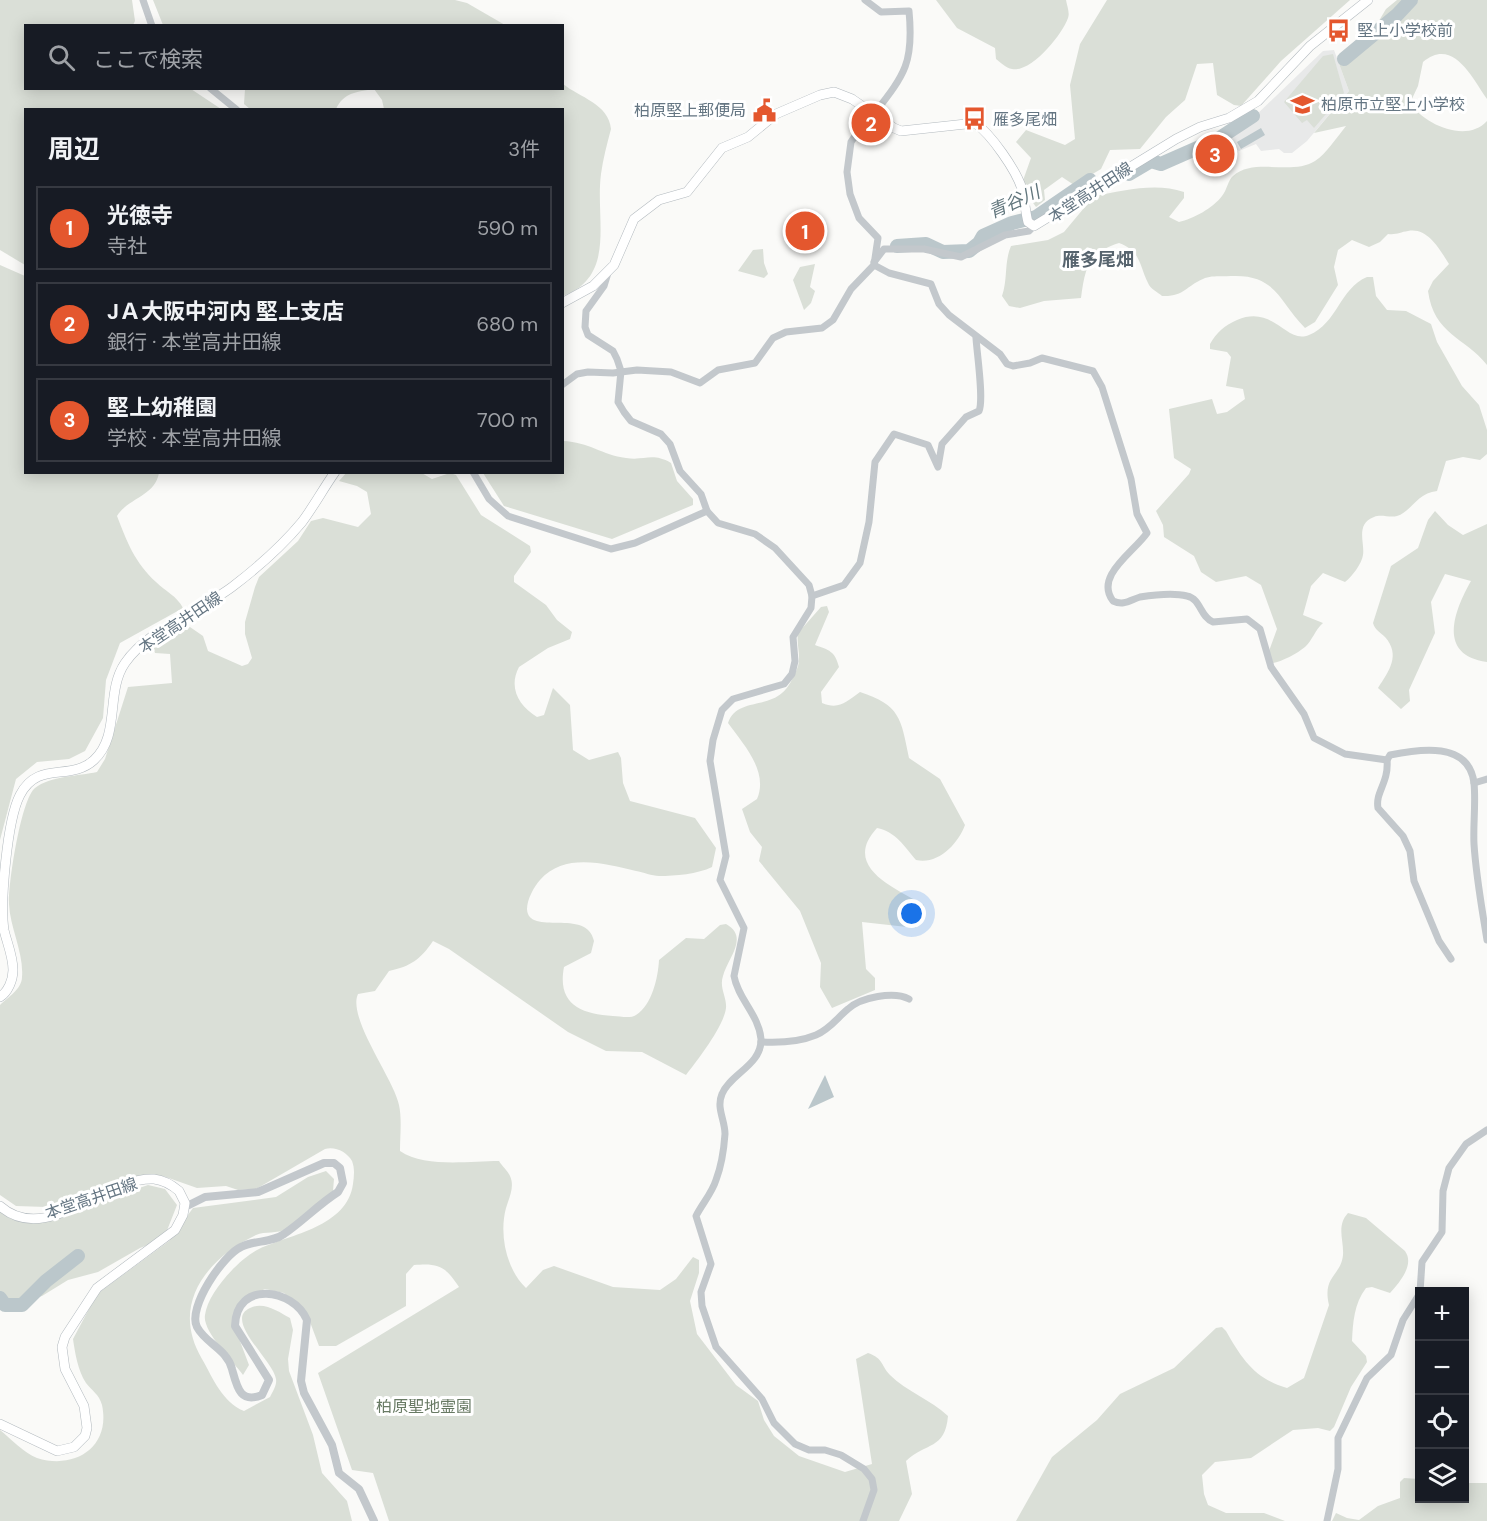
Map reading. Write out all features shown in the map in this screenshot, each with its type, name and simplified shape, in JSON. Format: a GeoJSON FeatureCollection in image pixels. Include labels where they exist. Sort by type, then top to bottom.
{"type":"FeatureCollection","features":[{"type":"Feature","properties":{"kind":"main road","name":"本堂高井田線"},"geometry":{"type":"LineString","coordinates":[[564,302],[593,286],[608,273],[614,265],[634,219],[659,200],[687,192],[722,148],[748,137],[776,114],[820,94],[843,93],[894,128],[901,130],[967,123],[981,127],[1022,188],[1029,221],[1176,139],[1200,127],[1229,118],[1258,101],[1310,46],[1368,0]]}},
{"type":"Feature","properties":{"kind":"main road","name":"本堂高井田線"},"geometry":{"type":"LineString","coordinates":[[0,998],[12,982],[13,970],[3,928],[5,870],[14,815],[25,786],[44,773],[81,770],[94,761],[108,739],[118,675],[125,662],[138,647],[231,588],[261,564],[302,522],[334,474]]}},
{"type":"Feature","properties":{"kind":"main road","name":"本堂高井田線"},"geometry":{"type":"LineString","coordinates":[[0,1206],[9,1213],[28,1219],[81,1205],[137,1180],[155,1179],[179,1191],[185,1207]]}},
{"type":"Feature","properties":{"kind":"main road"},"geometry":{"type":"LineString","coordinates":[[0,1424],[57,1452],[74,1447],[85,1436],[88,1417],[62,1358],[65,1337],[97,1288],[175,1230],[185,1207]]}},
{"type":"Feature","properties":{"kind":"street"},"geometry":{"type":"LineString","coordinates":[[143,0],[151,24]]}},
{"type":"Feature","properties":{"kind":"street"},"geometry":{"type":"LineString","coordinates":[[865,0],[881,12],[909,11],[911,34],[910,54],[903,77],[851,142],[847,172],[850,194],[859,218],[878,238],[874,264]]}},
{"type":"Feature","properties":{"kind":"street"},"geometry":{"type":"LineString","coordinates":[[212,90],[235,108]]}},
{"type":"Feature","properties":{"kind":"street"},"geometry":{"type":"LineString","coordinates":[[564,384],[577,374],[621,371],[670,372],[700,383],[718,370],[755,363],[772,338],[786,332],[822,328],[833,320],[851,289],[874,264],[884,249],[924,249],[961,257],[1005,235],[1029,231],[1029,221]]}},
{"type":"Feature","properties":{"kind":"street"},"geometry":{"type":"LineString","coordinates":[[874,264],[889,273],[930,284],[944,309],[976,338],[1000,354],[1007,364],[1013,366],[1042,358],[1093,371],[1102,387],[1131,479],[1137,514],[1147,534],[1114,569],[1108,589],[1113,602],[1126,603],[1148,596],[1185,595],[1195,598],[1208,620],[1213,622],[1247,619],[1260,629],[1272,667],[1304,714],[1314,738],[1345,754],[1387,760]]}},
{"type":"Feature","properties":{"kind":"street"},"geometry":{"type":"LineString","coordinates":[[608,273],[604,286],[586,311],[585,327],[594,340],[613,351],[621,371],[618,402],[624,412],[631,421],[661,434],[670,444],[680,471],[702,494],[707,511],[718,523],[754,534],[775,548],[808,585],[812,596],[811,608],[794,637],[795,661],[792,674],[784,684],[733,699],[722,710],[710,761],[726,856],[720,880],[744,928],[734,976],[735,984],[757,1021],[761,1042],[747,1068],[722,1093],[719,1108],[725,1124],[716,1180],[696,1216],[711,1264],[701,1292],[702,1306],[716,1347],[762,1399],[774,1423],[795,1444],[809,1450],[825,1450],[841,1455],[864,1469],[872,1479],[874,1490],[863,1521]]}},
{"type":"Feature","properties":{"kind":"street"},"geometry":{"type":"LineString","coordinates":[[812,596],[844,585],[860,563],[869,522],[875,462],[894,434],[928,445],[938,467],[942,444],[966,417],[979,411],[983,404],[977,369],[976,338]]}},
{"type":"Feature","properties":{"kind":"street"},"geometry":{"type":"LineString","coordinates":[[474,474],[489,499],[508,516],[610,549],[635,543],[707,511]]}},
{"type":"Feature","properties":{"kind":"street"},"geometry":{"type":"LineString","coordinates":[[1451,958],[1439,941],[1414,881],[1410,851],[1403,836],[1378,808],[1378,795],[1388,778],[1387,760],[1390,755],[1417,750],[1448,751],[1470,769],[1474,783],[1474,845],[1487,940]]}},
{"type":"Feature","properties":{"kind":"street"},"geometry":{"type":"LineString","coordinates":[[1474,783],[1487,779]]}},
{"type":"Feature","properties":{"kind":"street"},"geometry":{"type":"LineString","coordinates":[[761,1042],[775,1043],[816,1035],[835,1023],[849,1007],[866,1000],[900,994],[909,999]]}},
{"type":"Feature","properties":{"kind":"street"},"geometry":{"type":"LineString","coordinates":[[1420,1287],[1422,1262],[1442,1232],[1443,1191],[1449,1168],[1466,1144],[1487,1130]]}},
{"type":"Feature","properties":{"kind":"street"},"geometry":{"type":"LineString","coordinates":[[185,1207],[205,1197],[258,1192],[324,1163],[334,1163],[340,1168],[343,1183],[338,1192],[318,1205],[283,1236],[242,1246],[234,1251],[212,1278],[195,1318],[197,1328],[231,1363],[239,1392],[245,1398],[253,1399],[262,1395],[269,1380],[235,1326],[238,1310],[250,1295],[258,1293],[276,1296],[303,1312],[307,1320],[301,1381],[304,1393],[332,1444],[339,1473],[359,1489],[374,1521]]}},
{"type":"Feature","properties":{"kind":"street"},"geometry":{"type":"LineString","coordinates":[[1327,1521],[1338,1468],[1338,1438],[1367,1378],[1391,1355],[1403,1320],[1415,1300]]}},
{"type":"Feature","properties":{"kind":"shaded area","name":"柏原市立堅上小学校"},"geometry":{"type":"Polygon","coordinates":[[[1334,50],[1349,91],[1307,141],[1292,153],[1284,153],[1279,149],[1261,151],[1256,144],[1239,151],[1223,139],[1254,117],[1323,51],[1334,50]]]}},
{"type":"Feature","properties":{"kind":"shaded area"},"geometry":{"type":"Polygon","coordinates":[[[1261,128],[1265,135],[1241,149],[1237,142],[1261,128]]]}},
{"type":"Feature","properties":{"kind":"shaded area"},"geometry":{"type":"Polygon","coordinates":[[[825,1075],[834,1097],[808,1109],[825,1075]]]}},
{"type":"Feature","properties":{"kind":"green space"},"geometry":{"type":"Polygon","coordinates":[[[0,0],[132,0],[134,24],[24,24],[24,90],[192,90],[220,108],[24,108],[24,264],[0,250],[0,0]]]}},
{"type":"Feature","properties":{"kind":"green space"},"geometry":{"type":"Polygon","coordinates":[[[153,0],[455,0],[467,3],[503,24],[163,24],[153,0]]]}},
{"type":"Feature","properties":{"kind":"green space"},"geometry":{"type":"Polygon","coordinates":[[[936,0],[1066,0],[1069,16],[1053,43],[1045,51],[1028,65],[1020,69],[1012,69],[996,59],[995,48],[957,28],[936,0]]]}},
{"type":"Feature","properties":{"kind":"green space"},"geometry":{"type":"Polygon","coordinates":[[[1107,0],[1350,0],[1281,61],[1241,106],[1234,105],[1217,95],[1213,63],[1197,64],[1185,100],[1166,117],[1140,149],[1110,150],[1101,169],[1074,185],[1062,177],[1044,190],[1045,200],[1036,207],[1021,186],[1031,158],[1016,142],[1026,130],[1065,145],[1075,139],[1070,85],[1080,44],[1107,0]]]}},
{"type":"Feature","properties":{"kind":"green space"},"geometry":{"type":"Polygon","coordinates":[[[1397,0],[1487,0],[1487,99],[1461,63],[1444,54],[1434,55],[1423,62],[1418,86],[1410,103],[1416,111],[1435,124],[1457,131],[1478,128],[1487,121],[1487,365],[1444,326],[1431,306],[1428,291],[1433,281],[1449,264],[1433,241],[1422,232],[1415,231],[1388,234],[1380,242],[1369,247],[1352,240],[1338,250],[1334,267],[1338,285],[1315,322],[1305,328],[1275,291],[1258,279],[1231,276],[1209,277],[1180,293],[1162,296],[1149,285],[1132,250],[1119,243],[1094,257],[1084,278],[1081,298],[1044,301],[1020,308],[1009,306],[1002,296],[1007,258],[1011,246],[1048,240],[1064,232],[1094,196],[1150,188],[1184,192],[1184,198],[1169,217],[1179,222],[1196,216],[1213,205],[1224,194],[1231,178],[1242,171],[1262,167],[1295,167],[1319,158],[1346,126],[1314,133],[1349,91],[1338,61],[1374,29],[1386,9],[1397,0]]]}},
{"type":"Feature","properties":{"kind":"green space"},"geometry":{"type":"Polygon","coordinates":[[[1333,54],[1344,93],[1314,128],[1307,120],[1302,123],[1284,102],[1323,56],[1333,54]]]}},
{"type":"Feature","properties":{"kind":"green space"},"geometry":{"type":"Polygon","coordinates":[[[564,85],[599,107],[609,120],[611,129],[601,174],[600,244],[591,275],[580,287],[564,295],[564,108],[384,108],[382,100],[375,90],[564,90],[564,85]]]}},
{"type":"Feature","properties":{"kind":"green space"},"geometry":{"type":"Polygon","coordinates":[[[245,90],[368,90],[347,96],[336,108],[249,108],[244,104],[245,90]]]}},
{"type":"Feature","properties":{"kind":"green space"},"geometry":{"type":"Polygon","coordinates":[[[763,249],[768,274],[764,278],[738,271],[753,250],[763,249]]]}},
{"type":"Feature","properties":{"kind":"green space"},"geometry":{"type":"Polygon","coordinates":[[[815,264],[810,287],[815,291],[811,303],[804,310],[793,280],[800,267],[815,264]]]}},
{"type":"Feature","properties":{"kind":"green space"},"geometry":{"type":"Polygon","coordinates":[[[0,265],[24,276],[24,474],[159,474],[152,487],[117,516],[128,543],[142,567],[178,600],[183,608],[120,643],[106,680],[103,718],[85,751],[69,759],[37,762],[16,779],[0,840],[0,265]]]}},
{"type":"Feature","properties":{"kind":"green space"},"geometry":{"type":"Polygon","coordinates":[[[1367,277],[1373,277],[1376,296],[1387,310],[1406,311],[1431,324],[1437,342],[1462,386],[1479,405],[1487,430],[1487,454],[1480,460],[1463,457],[1446,461],[1437,491],[1424,495],[1402,514],[1391,517],[1377,516],[1368,520],[1362,534],[1362,558],[1351,577],[1345,582],[1323,573],[1311,586],[1303,615],[1323,623],[1305,647],[1273,663],[1269,651],[1277,629],[1261,585],[1246,576],[1216,582],[1201,572],[1194,556],[1164,537],[1163,525],[1156,511],[1191,469],[1174,458],[1169,409],[1212,399],[1217,414],[1227,412],[1245,399],[1243,389],[1226,386],[1231,357],[1227,352],[1210,349],[1215,336],[1228,325],[1250,316],[1261,317],[1293,335],[1301,337],[1309,335],[1326,323],[1350,289],[1367,277]]]}},
{"type":"Feature","properties":{"kind":"green space"},"geometry":{"type":"Polygon","coordinates":[[[564,441],[617,456],[633,459],[653,457],[671,463],[677,481],[693,499],[693,505],[612,539],[504,506],[484,474],[564,474],[564,441]]]}},
{"type":"Feature","properties":{"kind":"green space","name":"柏原聖地霊園"},"geometry":{"type":"Polygon","coordinates":[[[345,474],[423,474],[432,479],[447,474],[456,475],[481,515],[530,546],[531,552],[514,576],[514,582],[546,605],[557,620],[572,632],[570,639],[548,648],[519,667],[515,689],[520,702],[537,717],[544,715],[553,688],[570,705],[573,750],[589,760],[618,752],[621,758],[623,783],[630,801],[695,818],[716,848],[712,867],[693,873],[656,876],[586,862],[561,866],[550,871],[540,880],[528,901],[527,909],[530,917],[537,921],[581,926],[589,931],[594,941],[591,953],[564,967],[564,990],[574,1005],[590,1013],[634,1016],[642,1011],[650,998],[656,983],[659,960],[686,938],[704,939],[720,925],[726,924],[733,929],[737,942],[722,980],[726,1004],[724,1015],[709,1043],[686,1075],[642,1052],[606,1051],[568,1032],[449,949],[433,941],[414,961],[389,971],[375,991],[358,994],[356,1005],[365,1033],[399,1105],[400,1151],[434,1162],[499,1161],[509,1174],[512,1184],[503,1229],[506,1251],[513,1271],[526,1288],[543,1270],[554,1266],[613,1287],[660,1290],[676,1279],[693,1257],[699,1260],[699,1273],[690,1301],[697,1334],[736,1385],[758,1401],[764,1420],[774,1436],[799,1456],[845,1472],[872,1464],[856,1359],[868,1353],[877,1357],[896,1381],[948,1416],[943,1435],[939,1440],[906,1461],[912,1494],[899,1521],[389,1521],[373,1473],[352,1470],[318,1373],[459,1287],[450,1274],[441,1267],[414,1265],[406,1274],[406,1306],[336,1346],[319,1346],[307,1314],[284,1293],[265,1289],[243,1299],[232,1320],[249,1365],[243,1375],[213,1337],[205,1322],[207,1306],[212,1296],[243,1260],[259,1249],[316,1227],[329,1220],[340,1210],[349,1199],[353,1181],[353,1164],[347,1155],[337,1149],[325,1149],[256,1189],[238,1190],[226,1186],[197,1188],[163,1176],[136,1176],[46,1207],[16,1206],[0,1195],[0,1005],[17,989],[22,977],[21,959],[10,913],[9,894],[20,824],[30,795],[35,788],[48,781],[97,772],[105,759],[128,687],[172,683],[170,654],[155,653],[153,646],[190,627],[203,636],[208,651],[242,666],[248,664],[252,658],[245,634],[245,622],[259,577],[298,541],[311,521],[323,518],[358,527],[371,514],[367,492],[357,486],[339,481],[345,474]]]}},
{"type":"Feature","properties":{"kind":"green space"},"geometry":{"type":"Polygon","coordinates":[[[1435,511],[1448,525],[1463,535],[1487,524],[1487,662],[1471,658],[1461,651],[1455,641],[1455,618],[1471,581],[1445,574],[1431,602],[1435,633],[1409,690],[1410,701],[1401,709],[1378,688],[1393,657],[1390,644],[1373,623],[1391,566],[1418,548],[1428,520],[1435,511]]]}},
{"type":"Feature","properties":{"kind":"green space"},"geometry":{"type":"Polygon","coordinates":[[[827,606],[829,612],[815,645],[831,652],[839,667],[821,692],[822,703],[838,705],[860,692],[891,708],[901,723],[909,758],[940,779],[965,825],[946,852],[924,861],[916,860],[894,836],[877,828],[867,842],[865,854],[868,865],[887,883],[924,905],[916,928],[862,922],[866,969],[875,978],[875,990],[832,1008],[820,987],[821,963],[800,911],[759,861],[762,847],[750,832],[742,809],[757,799],[760,778],[753,758],[728,723],[737,710],[775,698],[786,689],[793,679],[798,664],[798,633],[821,607],[827,606]]]}},
{"type":"Feature","properties":{"kind":"green space"},"geometry":{"type":"Polygon","coordinates":[[[326,1171],[334,1179],[333,1191],[305,1217],[283,1231],[256,1235],[238,1245],[209,1271],[198,1286],[192,1302],[190,1320],[193,1339],[214,1381],[230,1402],[244,1411],[270,1397],[276,1379],[246,1331],[242,1321],[243,1314],[250,1308],[261,1306],[271,1308],[290,1318],[293,1330],[288,1359],[289,1371],[313,1435],[322,1473],[347,1501],[352,1521],[0,1521],[0,1430],[32,1456],[51,1461],[77,1458],[87,1452],[101,1433],[102,1405],[81,1373],[73,1339],[97,1294],[169,1241],[193,1208],[276,1197],[308,1177],[326,1171]]]}},
{"type":"Feature","properties":{"kind":"green space"},"geometry":{"type":"Polygon","coordinates":[[[148,1185],[165,1189],[177,1205],[166,1233],[158,1241],[140,1248],[98,1272],[68,1280],[42,1296],[0,1308],[0,1211],[11,1219],[38,1223],[148,1185]]]}},
{"type":"Feature","properties":{"kind":"green space"},"geometry":{"type":"Polygon","coordinates":[[[1348,1213],[1366,1218],[1405,1251],[1408,1262],[1405,1274],[1390,1293],[1372,1287],[1366,1288],[1359,1300],[1352,1341],[1366,1356],[1367,1362],[1351,1387],[1334,1427],[1330,1431],[1318,1428],[1293,1430],[1251,1458],[1215,1462],[1202,1475],[1208,1505],[1226,1513],[1264,1513],[1285,1521],[1016,1521],[1052,1457],[1097,1420],[1120,1394],[1174,1368],[1216,1328],[1222,1327],[1226,1331],[1250,1367],[1266,1379],[1287,1388],[1304,1378],[1329,1305],[1328,1288],[1342,1262],[1341,1228],[1348,1213]]]}},
{"type":"Feature","properties":{"kind":"green space"},"geometry":{"type":"Polygon","coordinates":[[[1404,1478],[1415,1479],[1415,1503],[1469,1503],[1469,1483],[1487,1483],[1487,1521],[1332,1521],[1336,1513],[1359,1520],[1378,1506],[1400,1498],[1400,1482],[1404,1478]]]}},
{"type":"Feature","properties":{"kind":"waterway","name":"青谷川"},"geometry":{"type":"LineString","coordinates":[[1344,59],[1397,15],[1411,0]]}},
{"type":"Feature","properties":{"kind":"waterway","name":"青谷川"},"geometry":{"type":"LineString","coordinates":[[1129,174],[1151,161],[1161,164],[1218,139],[1253,116]]}},
{"type":"Feature","properties":{"kind":"waterway","name":"青谷川"},"geometry":{"type":"LineString","coordinates":[[897,246],[926,244],[943,252],[969,251],[979,243],[983,236],[1012,223],[1036,217],[1090,180]]}},
{"type":"Feature","properties":{"kind":"waterway"},"geometry":{"type":"LineString","coordinates":[[0,1298],[5,1305],[22,1305],[46,1281],[78,1256]]}},
{"type":"Feature","properties":{"kind":"place","name":"堅上小学校前"},"geometry":{"type":"Point","coordinates":[1339,30]}},
{"type":"Feature","properties":{"kind":"place","name":"柏原市立堅上小学校"},"geometry":{"type":"Point","coordinates":[1303,104]}},
{"type":"Feature","properties":{"kind":"place","name":"柏原堅上郵便局"},"geometry":{"type":"Point","coordinates":[764,110]}},
{"type":"Feature","properties":{"kind":"place","name":"雁多尾畑"},"geometry":{"type":"Point","coordinates":[975,119]}},
{"type":"Feature","properties":{"kind":"place","name":"JＡ大阪中河内 堅上支店"},"geometry":{"type":"Point","coordinates":[871,123]}},
{"type":"Feature","properties":{"kind":"place","name":"堅上幼稚園"},"geometry":{"type":"Point","coordinates":[1215,154]}},
{"type":"Feature","properties":{"kind":"place","name":"光徳寺"},"geometry":{"type":"Point","coordinates":[805,231]}},
{"type":"Feature","properties":{"kind":"district","name":"雁多尾畑"},"geometry":{"type":"Point","coordinates":[1098,260]}}]}
